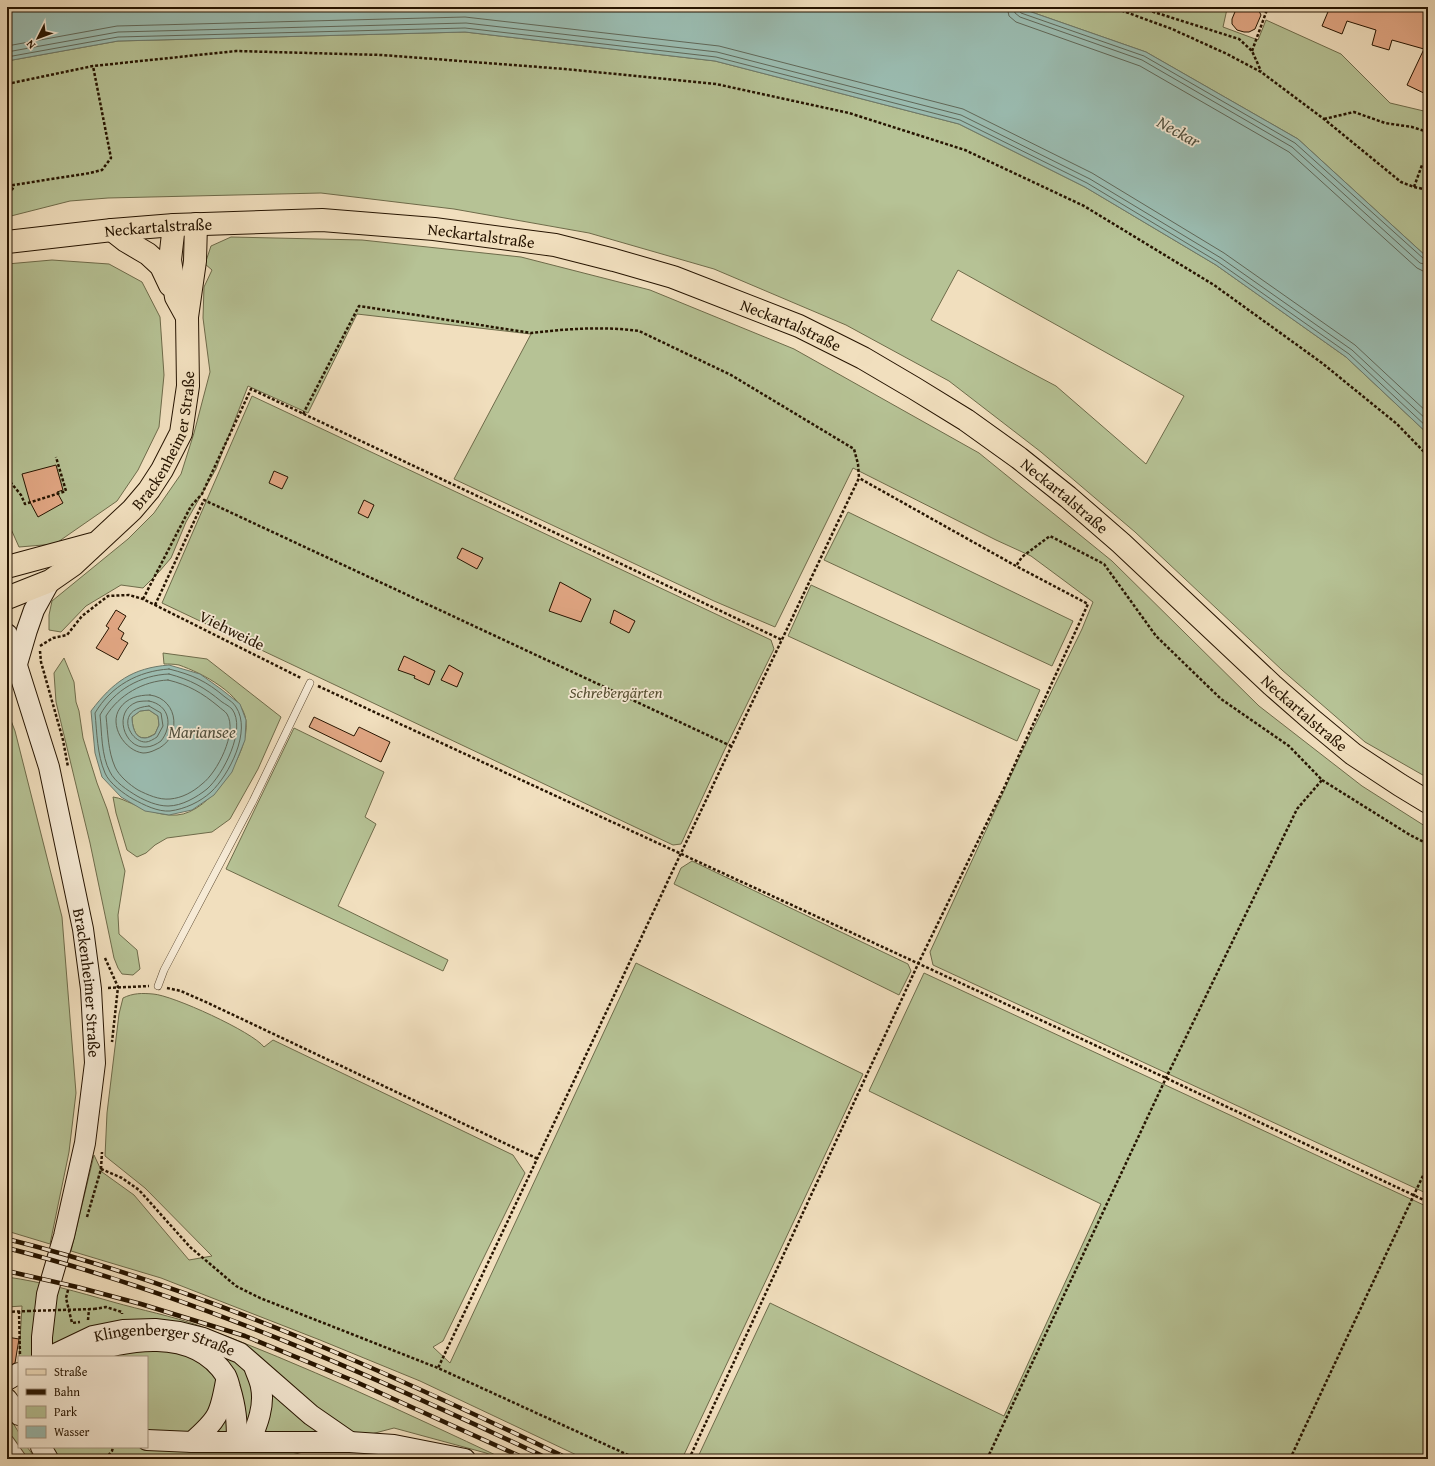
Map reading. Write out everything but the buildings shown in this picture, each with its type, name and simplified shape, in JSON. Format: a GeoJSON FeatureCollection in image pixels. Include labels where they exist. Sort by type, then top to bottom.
{"type":"FeatureCollection","features":[{"type":"Feature","properties":{"kind":"main road","name":"Neckartalstraße"},"geometry":{"type":"LineString","coordinates":[[7,242],[112,230],[174,225],[322,220],[434,229],[555,246],[614,260],[673,277],[799,326],[863,358],[914,388],[966,420],[1019,458],[1068,497],[1115,538],[1272,685],[1312,720],[1353,754],[1428,802]]}},
{"type":"Feature","properties":{"kind":"main road","name":"Brackenheimer Straße"},"geometry":{"type":"LineString","coordinates":[[7,598],[50,581],[73,565],[95,544],[114,529],[149,490],[162,470],[181,433],[188,386],[186,317],[195,261],[196,224]]}},
{"type":"Feature","properties":{"kind":"main road","name":"Brackenheimer Straße"},"geometry":{"type":"LineString","coordinates":[[174,225],[170,260],[176,297],[186,317]]}},
{"type":"Feature","properties":{"kind":"main road"},"geometry":{"type":"LineString","coordinates":[[112,230],[126,241],[148,254],[161,266],[176,297]]}},
{"type":"Feature","properties":{"kind":"main road","name":"Brackenheimer Straße"},"geometry":{"type":"LineString","coordinates":[[7,567],[95,544]]}},
{"type":"Feature","properties":{"kind":"main road"},"geometry":{"type":"LineString","coordinates":[[17,664],[32,617],[50,581]]}},
{"type":"Feature","properties":{"kind":"main road","name":"Brackenheimer Straße"},"geometry":{"type":"LineString","coordinates":[[7,634],[49,766],[83,929],[91,989],[95,1063],[84,1143],[64,1236],[47,1294],[42,1337],[42,1356]]}},
{"type":"Feature","properties":{"kind":"main road","name":"Klingenberger Straße"},"geometry":{"type":"LineString","coordinates":[[51,1356],[90,1337],[123,1330],[155,1329],[179,1332],[204,1338],[240,1353],[311,1415],[350,1442]]}},
{"type":"Feature","properties":{"kind":"main road"},"geometry":{"type":"LineString","coordinates":[[90,1337],[135,1342],[157,1340],[179,1344],[198,1350],[214,1361],[227,1377],[244,1442]]}},
{"type":"Feature","properties":{"kind":"main road","name":"Klingenberger Straße"},"geometry":{"type":"LineString","coordinates":[[244,1442],[256,1427],[262,1408],[261,1387],[254,1366]]}},
{"type":"Feature","properties":{"kind":"main road"},"geometry":{"type":"LineString","coordinates":[[7,1380],[18,1374]]}},
{"type":"Feature","properties":{"kind":"main road"},"geometry":{"type":"LineString","coordinates":[[192,1442],[214,1421],[221,1407],[227,1377]]}},
{"type":"Feature","properties":{"kind":"main road"},"geometry":{"type":"LineString","coordinates":[[7,1399],[18,1414]]}},
{"type":"Feature","properties":{"kind":"main road"},"geometry":{"type":"LineString","coordinates":[[148,1440],[192,1442],[350,1442],[394,1445],[466,1459]]}},
{"type":"Feature","properties":{"kind":"main road"},"geometry":{"type":"LineString","coordinates":[[42,1448],[48,1459]]}},
{"type":"Feature","properties":{"kind":"street"},"geometry":{"type":"LineString","coordinates":[[7,1442],[19,1459]]}},
{"type":"Feature","properties":{"kind":"lane"},"geometry":{"type":"LineString","coordinates":[[158,986],[164,970],[253,801],[310,683]]}},
{"type":"Feature","properties":{"kind":"path"},"geometry":{"type":"LineString","coordinates":[[1112,7],[1172,29],[1227,54],[1261,72],[1324,119],[1401,182],[1428,190]]}},
{"type":"Feature","properties":{"kind":"path"},"geometry":{"type":"LineString","coordinates":[[1138,7],[1239,40],[1252,51],[1261,72]]}},
{"type":"Feature","properties":{"kind":"path"},"geometry":{"type":"LineString","coordinates":[[1252,51],[1268,7]]}},
{"type":"Feature","properties":{"kind":"path"},"geometry":{"type":"LineString","coordinates":[[7,84],[93,66],[236,51],[382,55],[565,69],[716,84],[849,113],[965,150],[1084,206],[1214,285],[1322,363],[1398,424],[1428,456]]}},
{"type":"Feature","properties":{"kind":"path"},"geometry":{"type":"LineString","coordinates":[[7,186],[102,170],[111,158],[93,66]]}},
{"type":"Feature","properties":{"kind":"path"},"geometry":{"type":"LineString","coordinates":[[1324,119],[1354,112],[1385,123],[1412,126],[1428,132]]}},
{"type":"Feature","properties":{"kind":"path"},"geometry":{"type":"LineString","coordinates":[[1414,187],[1422,165]]}},
{"type":"Feature","properties":{"kind":"path"},"geometry":{"type":"LineString","coordinates":[[7,199],[14,186]]}},
{"type":"Feature","properties":{"kind":"path"},"geometry":{"type":"LineString","coordinates":[[303,414],[359,306],[531,333],[558,330],[622,328],[639,331],[731,375],[854,448],[858,464],[859,478],[438,1368]]}},
{"type":"Feature","properties":{"kind":"path"},"geometry":{"type":"LineString","coordinates":[[143,599],[191,506],[202,494],[251,389],[782,640]]}},
{"type":"Feature","properties":{"kind":"path"},"geometry":{"type":"LineString","coordinates":[[7,478],[21,495],[25,504],[66,491],[56,457]]}},
{"type":"Feature","properties":{"kind":"path"},"geometry":{"type":"LineString","coordinates":[[688,1459],[918,964],[1004,788],[1088,604],[1016,566],[859,478]]}},
{"type":"Feature","properties":{"kind":"path"},"geometry":{"type":"LineString","coordinates":[[155,606],[204,500],[202,494]]}},
{"type":"Feature","properties":{"kind":"path"},"geometry":{"type":"LineString","coordinates":[[204,500],[731,746]]}},
{"type":"Feature","properties":{"kind":"path"},"geometry":{"type":"LineString","coordinates":[[1016,566],[1022,557],[1050,536],[1104,564],[1156,636],[1222,699],[1289,746],[1322,780],[1410,836],[1428,844]]}},
{"type":"Feature","properties":{"kind":"path","name":"Viehweide"},"geometry":{"type":"LineString","coordinates":[[39,647],[53,638],[67,635],[82,616],[108,596],[129,595],[143,599],[310,683],[1166,1078],[1428,1202]]}},
{"type":"Feature","properties":{"kind":"path"},"geometry":{"type":"LineString","coordinates":[[987,1459],[1166,1078],[1297,810],[1322,780]]}},
{"type":"Feature","properties":{"kind":"path"},"geometry":{"type":"LineString","coordinates":[[91,989],[158,986],[181,991],[538,1159]]}},
{"type":"Feature","properties":{"kind":"path"},"geometry":{"type":"LineString","coordinates":[[1290,1459],[1428,1165]]}},
{"type":"Feature","properties":{"kind":"path"},"geometry":{"type":"LineString","coordinates":[[101,1169],[122,1178],[140,1190],[190,1247],[236,1286],[260,1298],[438,1368],[637,1459]]}},
{"type":"Feature","properties":{"kind":"path"},"geometry":{"type":"LineString","coordinates":[[69,1284],[66,1298],[72,1323],[90,1337]]}},
{"type":"Feature","properties":{"kind":"path"},"geometry":{"type":"LineString","coordinates":[[7,1312],[94,1309],[106,1307],[122,1312],[124,1319]]}},
{"type":"Feature","properties":{"kind":"path"},"geometry":{"type":"LineString","coordinates":[[90,1309],[90,1337]]}},
{"type":"Feature","properties":{"kind":"path"},"geometry":{"type":"LineString","coordinates":[[19,1311],[20,1356]]}},
{"type":"Feature","properties":{"kind":"path"},"geometry":{"type":"LineString","coordinates":[[105,1459],[113,1448]]}},
{"type":"Feature","properties":{"kind":"green space"},"geometry":{"type":"Polygon","coordinates":[[[1017,7],[1220,7],[1227,9],[1223,27],[1258,40],[1266,20],[1341,54],[1390,103],[1428,112],[1428,258],[1298,139],[1146,52],[1017,7]]]}},
{"type":"Feature","properties":{"kind":"green space"},"geometry":{"type":"Polygon","coordinates":[[[465,32],[715,61],[959,124],[1085,187],[1216,265],[1346,357],[1428,434],[1428,778],[1365,742],[1282,670],[1135,532],[1041,452],[949,381],[846,325],[714,269],[589,233],[454,209],[321,193],[108,198],[70,201],[7,217],[7,61],[118,41],[465,32]],[[958,270],[931,320],[1056,386],[1146,464],[1184,396],[958,270]]]}},
{"type":"Feature","properties":{"kind":"green space"},"geometry":{"type":"Polygon","coordinates":[[[231,237],[362,240],[521,257],[650,290],[794,349],[979,453],[1112,561],[1259,706],[1362,786],[1428,828],[1428,1194],[933,965],[930,952],[1020,756],[1082,629],[1093,602],[1031,556],[853,468],[775,627],[714,601],[454,479],[531,334],[357,314],[308,413],[248,386],[216,469],[186,522],[171,558],[158,573],[143,588],[121,585],[86,606],[61,632],[49,630],[49,615],[52,601],[128,539],[154,513],[181,474],[194,433],[210,372],[203,318],[204,287],[212,270],[205,264],[211,246],[231,237]]]}},
{"type":"Feature","properties":{"kind":"green space"},"geometry":{"type":"Polygon","coordinates":[[[52,260],[109,264],[142,282],[160,317],[164,375],[159,427],[138,470],[117,501],[55,544],[19,547],[7,520],[7,264],[52,260]]]}},
{"type":"Feature","properties":{"kind":"green space","name":"Schrebergärten"},"geometry":{"type":"Polygon","coordinates":[[[252,396],[771,640],[774,649],[724,751],[681,844],[673,845],[162,603],[252,396]]]}},
{"type":"Feature","properties":{"kind":"green space"},"geometry":{"type":"Polygon","coordinates":[[[848,512],[1073,621],[1052,666],[824,560],[848,512]]]}},
{"type":"Feature","properties":{"kind":"green space"},"geometry":{"type":"Polygon","coordinates":[[[811,585],[1040,690],[1017,741],[788,636],[811,585]]]}},
{"type":"Feature","properties":{"kind":"green space"},"geometry":{"type":"Polygon","coordinates":[[[163,653],[207,659],[281,717],[258,769],[230,819],[212,832],[167,838],[155,845],[146,853],[137,857],[127,850],[113,797],[160,814],[177,815],[190,812],[214,793],[225,779],[235,764],[242,749],[246,734],[246,721],[243,711],[238,702],[230,694],[210,679],[199,673],[179,665],[164,664],[163,653]]]}},
{"type":"Feature","properties":{"kind":"green space"},"geometry":{"type":"Polygon","coordinates":[[[64,658],[74,682],[83,738],[107,809],[125,871],[118,915],[119,934],[137,950],[140,969],[133,975],[122,974],[114,958],[90,843],[56,702],[54,673],[64,658]]]}},
{"type":"Feature","properties":{"kind":"green space"},"geometry":{"type":"Polygon","coordinates":[[[7,710],[15,731],[62,917],[76,1093],[69,1152],[50,1244],[7,1231],[7,710]]]}},
{"type":"Feature","properties":{"kind":"green space"},"geometry":{"type":"Polygon","coordinates":[[[149,710],[158,716],[159,725],[155,734],[146,738],[141,738],[134,730],[132,717],[140,711],[149,710]]]}},
{"type":"Feature","properties":{"kind":"green space"},"geometry":{"type":"Polygon","coordinates":[[[294,728],[384,772],[365,817],[376,824],[338,906],[448,960],[443,971],[226,869],[294,728]]]}},
{"type":"Feature","properties":{"kind":"green space"},"geometry":{"type":"Polygon","coordinates":[[[692,861],[908,964],[911,971],[899,995],[674,884],[681,868],[692,861]]]}},
{"type":"Feature","properties":{"kind":"green space"},"geometry":{"type":"Polygon","coordinates":[[[636,963],[863,1074],[682,1459],[585,1459],[420,1381],[320,1340],[161,1278],[71,1251],[94,1155],[102,1172],[134,1195],[189,1260],[212,1256],[145,1188],[105,1156],[107,1113],[119,1014],[123,998],[134,994],[153,994],[163,996],[212,1015],[257,1040],[264,1047],[273,1040],[513,1155],[525,1173],[443,1341],[433,1347],[450,1363],[636,963]]]}},
{"type":"Feature","properties":{"kind":"green space"},"geometry":{"type":"Polygon","coordinates":[[[924,973],[1428,1207],[1428,1459],[697,1459],[770,1303],[1004,1416],[1101,1204],[869,1091],[924,973]]]}},
{"type":"Feature","properties":{"kind":"green space"},"geometry":{"type":"Polygon","coordinates":[[[7,1277],[60,1288],[189,1322],[316,1373],[504,1459],[499,1459],[486,1453],[394,1428],[284,1457],[200,1459],[53,1459],[46,1448],[148,1448],[148,1356],[19,1356],[22,1306],[7,1307],[7,1277]]]}},
{"type":"Feature","properties":{"kind":"green space"},"geometry":{"type":"Polygon","coordinates":[[[7,1413],[18,1431],[18,1448],[28,1448],[36,1459],[25,1459],[18,1452],[7,1434],[7,1413]]]}},
{"type":"Feature","properties":{"kind":"water","name":"Neckar"},"geometry":{"type":"Polygon","coordinates":[[[7,7],[1017,7],[1146,52],[1298,139],[1428,258],[1428,434],[1346,357],[1216,265],[1085,187],[959,124],[715,61],[465,32],[118,41],[7,61],[7,7]]]}},
{"type":"Feature","properties":{"kind":"water","name":"Mariansee"},"geometry":{"type":"Polygon","coordinates":[[[169,665],[200,674],[240,704],[246,720],[245,740],[232,772],[214,795],[192,810],[169,815],[145,811],[121,797],[102,777],[95,753],[91,711],[107,692],[124,678],[144,669],[169,665]],[[149,710],[140,711],[132,717],[133,727],[136,734],[141,738],[145,738],[155,734],[159,725],[158,716],[149,710]]]}},
{"type":"Feature","properties":{"kind":"railway"},"geometry":{"type":"LineString","coordinates":[[7,1239],[80,1259],[223,1307],[363,1364],[569,1459]]}},
{"type":"Feature","properties":{"kind":"railway"},"geometry":{"type":"LineString","coordinates":[[7,1248],[77,1267],[147,1290],[283,1340],[350,1368],[549,1459]]}},
{"type":"Feature","properties":{"kind":"railway"},"geometry":{"type":"LineString","coordinates":[[7,1271],[77,1287],[141,1304],[245,1336],[354,1381],[526,1459]]}}]}
